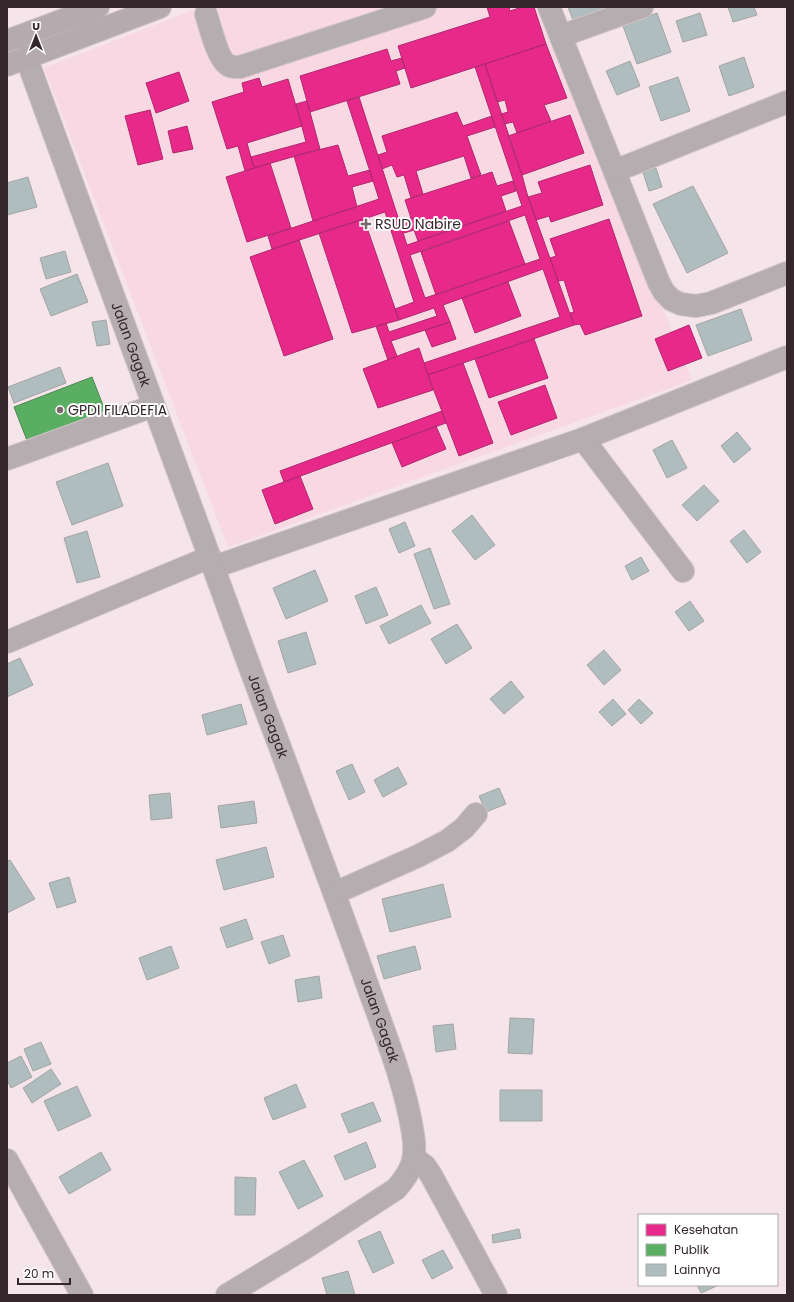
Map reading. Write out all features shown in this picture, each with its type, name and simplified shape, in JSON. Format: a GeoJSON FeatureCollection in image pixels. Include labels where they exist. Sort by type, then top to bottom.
{"type":"FeatureCollection","features":[{"type":"Feature","properties":{"kind":"highway"},"geometry":{"type":"LineString","coordinates":[[7,41],[98,7]]}},
{"type":"Feature","properties":{"kind":"highway"},"geometry":{"type":"LineString","coordinates":[[16,61],[160,7]]}},
{"type":"Feature","properties":{"kind":"street"},"geometry":{"type":"LineString","coordinates":[[206,14],[224,62],[230,66],[240,67],[425,7]]}},
{"type":"Feature","properties":{"kind":"street"},"geometry":{"type":"LineString","coordinates":[[549,7],[664,292],[672,300],[681,304],[696,306],[711,303],[787,273]]}},
{"type":"Feature","properties":{"kind":"street"},"geometry":{"type":"LineString","coordinates":[[561,36],[642,7]]}},
{"type":"Feature","properties":{"kind":"street","name":"Jalan Gagak"},"geometry":{"type":"LineString","coordinates":[[16,61],[153,406],[335,893],[380,1020],[404,1094],[413,1133],[414,1158],[406,1178],[396,1189],[308,1246],[227,1295]]}},
{"type":"Feature","properties":{"kind":"street"},"geometry":{"type":"LineString","coordinates":[[615,171],[787,102]]}},
{"type":"Feature","properties":{"kind":"street"},"geometry":{"type":"LineString","coordinates":[[7,642],[212,562],[583,438],[787,357]]}},
{"type":"Feature","properties":{"kind":"street"},"geometry":{"type":"LineString","coordinates":[[7,459],[153,406]]}},
{"type":"Feature","properties":{"kind":"street"},"geometry":{"type":"LineString","coordinates":[[583,438],[683,571]]}},
{"type":"Feature","properties":{"kind":"street"},"geometry":{"type":"LineString","coordinates":[[335,893],[418,856],[446,841],[464,828],[476,814]]}},
{"type":"Feature","properties":{"kind":"street"},"geometry":{"type":"LineString","coordinates":[[414,1158],[425,1166],[431,1175],[496,1295]]}},
{"type":"Feature","properties":{"kind":"street"},"geometry":{"type":"LineString","coordinates":[[7,1160],[82,1295]]}},
{"type":"Feature","properties":{"kind":"shaded area","name":"RSUD Nabire"},"geometry":{"type":"Polygon","coordinates":[[[201,7],[540,7],[692,380],[228,547],[44,68],[201,7]]]}},
{"type":"Feature","properties":{"kind":"building: Kesehatan"},"geometry":{"type":"Polygon","coordinates":[[[487,7],[509,7],[510,11],[522,7],[534,7],[546,44],[411,88],[398,46],[490,17],[487,7]]]}},
{"type":"Feature","properties":{"kind":"building: Kesehatan"},"geometry":{"type":"Polygon","coordinates":[[[546,44],[567,98],[544,105],[551,121],[517,133],[513,122],[504,124],[501,114],[508,112],[505,100],[497,102],[485,64],[546,44]]]}},
{"type":"Feature","properties":{"kind":"building: Kesehatan"},"geometry":{"type":"Polygon","coordinates":[[[387,49],[391,61],[402,58],[405,68],[396,71],[400,84],[310,112],[300,76],[387,49]]]}},
{"type":"Feature","properties":{"kind":"building: Kesehatan"},"geometry":{"type":"Polygon","coordinates":[[[485,64],[528,197],[574,325],[428,375],[424,363],[560,317],[543,269],[443,305],[450,322],[391,341],[397,356],[388,360],[376,326],[386,323],[389,332],[437,316],[434,308],[399,320],[395,309],[414,302],[385,212],[272,249],[268,236],[379,199],[347,101],[359,97],[407,245],[522,206],[475,67],[485,64]],[[525,215],[410,255],[425,298],[540,259],[525,215]]]}},
{"type":"Feature","properties":{"kind":"building: Kesehatan"},"geometry":{"type":"Polygon","coordinates":[[[179,72],[189,101],[156,113],[146,83],[179,72]]]}},
{"type":"Feature","properties":{"kind":"building: Kesehatan"},"geometry":{"type":"Polygon","coordinates":[[[259,78],[262,87],[288,79],[302,126],[247,143],[254,168],[245,171],[238,146],[227,149],[212,102],[244,92],[242,83],[259,78]]]}},
{"type":"Feature","properties":{"kind":"building: Kesehatan"},"geometry":{"type":"Polygon","coordinates":[[[307,101],[320,149],[254,168],[251,157],[306,142],[296,104],[307,101]]]}},
{"type":"Feature","properties":{"kind":"building: Kesehatan"},"geometry":{"type":"Polygon","coordinates":[[[150,110],[163,159],[138,165],[125,116],[150,110]]]}},
{"type":"Feature","properties":{"kind":"building: Kesehatan"},"geometry":{"type":"Polygon","coordinates":[[[457,112],[463,126],[492,116],[495,127],[467,136],[481,175],[471,178],[464,156],[416,171],[423,194],[411,198],[404,175],[397,177],[392,165],[382,169],[378,155],[387,152],[382,136],[457,112]]]}},
{"type":"Feature","properties":{"kind":"building: Kesehatan"},"geometry":{"type":"Polygon","coordinates":[[[570,115],[584,153],[522,175],[508,136],[570,115]]]}},
{"type":"Feature","properties":{"kind":"building: Kesehatan"},"geometry":{"type":"Polygon","coordinates":[[[187,126],[193,149],[173,153],[168,131],[187,126]]]}},
{"type":"Feature","properties":{"kind":"building: Kesehatan"},"geometry":{"type":"Polygon","coordinates":[[[338,145],[348,176],[370,170],[373,181],[352,187],[357,207],[313,221],[294,156],[338,145]]]}},
{"type":"Feature","properties":{"kind":"building: Kesehatan"},"geometry":{"type":"Polygon","coordinates":[[[270,163],[291,228],[247,242],[226,177],[270,163]]]}},
{"type":"Feature","properties":{"kind":"building: Kesehatan"},"geometry":{"type":"Polygon","coordinates":[[[590,165],[603,205],[551,222],[549,216],[536,220],[528,197],[542,193],[538,182],[590,165]]]}},
{"type":"Feature","properties":{"kind":"building: Kesehatan"},"geometry":{"type":"Polygon","coordinates":[[[492,172],[497,186],[513,181],[516,191],[501,196],[506,211],[418,241],[414,230],[404,233],[400,221],[411,218],[405,200],[492,172]]]}},
{"type":"Feature","properties":{"kind":"building: Kesehatan"},"geometry":{"type":"Polygon","coordinates":[[[364,219],[399,320],[352,333],[319,233],[364,219]]]}},
{"type":"Feature","properties":{"kind":"building: Kesehatan"},"geometry":{"type":"Polygon","coordinates":[[[609,219],[642,316],[585,335],[580,324],[574,325],[570,313],[574,312],[564,280],[558,281],[550,258],[556,256],[550,239],[609,219]]]}},
{"type":"Feature","properties":{"kind":"building: Kesehatan"},"geometry":{"type":"Polygon","coordinates":[[[509,221],[525,264],[436,295],[421,252],[509,221]]]}},
{"type":"Feature","properties":{"kind":"building: Kesehatan"},"geometry":{"type":"Polygon","coordinates":[[[299,240],[333,339],[284,356],[250,257],[299,240]]]}},
{"type":"Feature","properties":{"kind":"building: Kesehatan"},"geometry":{"type":"Polygon","coordinates":[[[508,282],[521,316],[475,333],[462,298],[508,282]]]}},
{"type":"Feature","properties":{"kind":"building: Kesehatan"},"geometry":{"type":"Polygon","coordinates":[[[450,322],[456,339],[432,347],[425,330],[450,322]]]}},
{"type":"Feature","properties":{"kind":"building: Kesehatan"},"geometry":{"type":"Polygon","coordinates":[[[689,325],[702,358],[668,371],[655,339],[689,325]]]}},
{"type":"Feature","properties":{"kind":"building: Kesehatan"},"geometry":{"type":"Polygon","coordinates":[[[534,339],[548,378],[489,398],[475,359],[534,339]]]}},
{"type":"Feature","properties":{"kind":"building: Kesehatan"},"geometry":{"type":"Polygon","coordinates":[[[419,348],[433,390],[378,408],[363,369],[419,348]]]}},
{"type":"Feature","properties":{"kind":"building: Kesehatan"},"geometry":{"type":"Polygon","coordinates":[[[463,363],[493,443],[459,456],[428,375],[463,363]]]}},
{"type":"Feature","properties":{"kind":"building: Kesehatan"},"geometry":{"type":"Polygon","coordinates":[[[545,385],[557,418],[511,435],[498,402],[545,385]]]}},
{"type":"Feature","properties":{"kind":"building: Kesehatan"},"geometry":{"type":"Polygon","coordinates":[[[442,411],[446,423],[284,482],[280,471],[442,411]]]}},
{"type":"Feature","properties":{"kind":"building: Kesehatan"},"geometry":{"type":"Polygon","coordinates":[[[436,426],[446,449],[402,467],[392,443],[436,426]]]}},
{"type":"Feature","properties":{"kind":"building: Kesehatan"},"geometry":{"type":"Polygon","coordinates":[[[300,476],[313,509],[275,524],[262,490],[300,476]]]}},
{"type":"Feature","properties":{"kind":"building: Publik","name":"GPDI FILADEFIA"},"geometry":{"type":"Polygon","coordinates":[[[92,377],[106,413],[28,443],[14,407],[92,377]]]}},
{"type":"Feature","properties":{"kind":"building: Lainnya"},"geometry":{"type":"Polygon","coordinates":[[[568,7],[611,7],[574,23],[568,7]]]}},
{"type":"Feature","properties":{"kind":"building: Lainnya"},"geometry":{"type":"Polygon","coordinates":[[[728,7],[754,7],[757,15],[733,22],[728,7]]]}},
{"type":"Feature","properties":{"kind":"building: Lainnya"},"geometry":{"type":"Polygon","coordinates":[[[657,13],[671,52],[637,64],[623,26],[657,13]]]}},
{"type":"Feature","properties":{"kind":"building: Lainnya"},"geometry":{"type":"Polygon","coordinates":[[[700,13],[707,35],[683,42],[676,21],[700,13]]]}},
{"type":"Feature","properties":{"kind":"building: Lainnya"},"geometry":{"type":"Polygon","coordinates":[[[744,57],[754,87],[729,96],[719,66],[744,57]]]}},
{"type":"Feature","properties":{"kind":"building: Lainnya"},"geometry":{"type":"Polygon","coordinates":[[[630,61],[640,86],[617,95],[606,71],[630,61]]]}},
{"type":"Feature","properties":{"kind":"building: Lainnya"},"geometry":{"type":"Polygon","coordinates":[[[678,77],[690,111],[661,121],[649,87],[678,77]]]}},
{"type":"Feature","properties":{"kind":"building: Lainnya"},"geometry":{"type":"Polygon","coordinates":[[[656,168],[662,187],[649,191],[643,172],[656,168]]]}},
{"type":"Feature","properties":{"kind":"building: Lainnya"},"geometry":{"type":"Polygon","coordinates":[[[28,177],[37,207],[7,215],[7,183],[28,177]]]}},
{"type":"Feature","properties":{"kind":"building: Lainnya"},"geometry":{"type":"Polygon","coordinates":[[[693,186],[728,253],[687,273],[653,204],[693,186]]]}},
{"type":"Feature","properties":{"kind":"building: Lainnya"},"geometry":{"type":"Polygon","coordinates":[[[65,251],[71,272],[46,279],[40,258],[65,251]]]}},
{"type":"Feature","properties":{"kind":"building: Lainnya"},"geometry":{"type":"Polygon","coordinates":[[[77,274],[88,302],[51,316],[40,289],[77,274]]]}},
{"type":"Feature","properties":{"kind":"building: Lainnya"},"geometry":{"type":"Polygon","coordinates":[[[741,309],[752,340],[708,356],[696,325],[741,309]]]}},
{"type":"Feature","properties":{"kind":"building: Lainnya"},"geometry":{"type":"Polygon","coordinates":[[[106,320],[110,344],[97,346],[92,322],[106,320]]]}},
{"type":"Feature","properties":{"kind":"building: Lainnya"},"geometry":{"type":"Polygon","coordinates":[[[60,367],[66,383],[14,403],[8,387],[60,367]]]}},
{"type":"Feature","properties":{"kind":"building: Lainnya"},"geometry":{"type":"Polygon","coordinates":[[[737,432],[751,449],[734,463],[721,446],[737,432]]]}},
{"type":"Feature","properties":{"kind":"building: Lainnya"},"geometry":{"type":"Polygon","coordinates":[[[672,440],[687,468],[667,478],[653,450],[672,440]]]}},
{"type":"Feature","properties":{"kind":"building: Lainnya"},"geometry":{"type":"Polygon","coordinates":[[[108,463],[123,506],[72,525],[56,482],[108,463]]]}},
{"type":"Feature","properties":{"kind":"building: Lainnya"},"geometry":{"type":"Polygon","coordinates":[[[704,485],[719,501],[697,521],[682,505],[704,485]]]}},
{"type":"Feature","properties":{"kind":"building: Lainnya"},"geometry":{"type":"Polygon","coordinates":[[[472,515],[495,545],[475,560],[452,531],[472,515]]]}},
{"type":"Feature","properties":{"kind":"building: Lainnya"},"geometry":{"type":"Polygon","coordinates":[[[405,522],[415,546],[399,553],[389,529],[405,522]]]}},
{"type":"Feature","properties":{"kind":"building: Lainnya"},"geometry":{"type":"Polygon","coordinates":[[[744,530],[761,552],[747,563],[730,541],[744,530]]]}},
{"type":"Feature","properties":{"kind":"building: Lainnya"},"geometry":{"type":"Polygon","coordinates":[[[87,531],[100,577],[77,583],[64,538],[87,531]]]}},
{"type":"Feature","properties":{"kind":"building: Lainnya"},"geometry":{"type":"Polygon","coordinates":[[[430,548],[450,604],[434,609],[414,554],[430,548]]]}},
{"type":"Feature","properties":{"kind":"building: Lainnya"},"geometry":{"type":"Polygon","coordinates":[[[641,557],[649,571],[632,580],[625,566],[641,557]]]}},
{"type":"Feature","properties":{"kind":"building: Lainnya"},"geometry":{"type":"Polygon","coordinates":[[[315,570],[328,601],[286,619],[273,588],[315,570]]]}},
{"type":"Feature","properties":{"kind":"building: Lainnya"},"geometry":{"type":"Polygon","coordinates":[[[376,587],[388,615],[366,624],[355,596],[376,587]]]}},
{"type":"Feature","properties":{"kind":"building: Lainnya"},"geometry":{"type":"Polygon","coordinates":[[[690,601],[704,621],[689,631],[675,612],[690,601]]]}},
{"type":"Feature","properties":{"kind":"building: Lainnya"},"geometry":{"type":"Polygon","coordinates":[[[421,605],[431,623],[389,644],[380,626],[421,605]]]}},
{"type":"Feature","properties":{"kind":"building: Lainnya"},"geometry":{"type":"Polygon","coordinates":[[[457,624],[472,648],[446,664],[431,639],[457,624]]]}},
{"type":"Feature","properties":{"kind":"building: Lainnya"},"geometry":{"type":"Polygon","coordinates":[[[306,632],[316,664],[288,673],[278,641],[306,632]]]}},
{"type":"Feature","properties":{"kind":"building: Lainnya"},"geometry":{"type":"Polygon","coordinates":[[[604,650],[621,670],[604,685],[587,665],[604,650]]]}},
{"type":"Feature","properties":{"kind":"building: Lainnya"},"geometry":{"type":"Polygon","coordinates":[[[20,658],[33,685],[7,697],[7,664],[20,658]]]}},
{"type":"Feature","properties":{"kind":"building: Lainnya"},"geometry":{"type":"Polygon","coordinates":[[[511,681],[524,697],[504,714],[490,699],[511,681]]]}},
{"type":"Feature","properties":{"kind":"building: Lainnya"},"geometry":{"type":"Polygon","coordinates":[[[613,699],[626,714],[612,726],[599,712],[613,699]]]}},
{"type":"Feature","properties":{"kind":"building: Lainnya"},"geometry":{"type":"Polygon","coordinates":[[[639,699],[653,713],[641,724],[628,710],[639,699]]]}},
{"type":"Feature","properties":{"kind":"building: Lainnya"},"geometry":{"type":"Polygon","coordinates":[[[241,704],[247,724],[207,735],[202,715],[241,704]]]}},
{"type":"Feature","properties":{"kind":"building: Lainnya"},"geometry":{"type":"Polygon","coordinates":[[[352,764],[365,792],[349,800],[336,771],[352,764]]]}},
{"type":"Feature","properties":{"kind":"building: Lainnya"},"geometry":{"type":"Polygon","coordinates":[[[398,767],[407,784],[383,797],[374,780],[398,767]]]}},
{"type":"Feature","properties":{"kind":"building: Lainnya"},"geometry":{"type":"Polygon","coordinates":[[[499,788],[506,804],[486,812],[479,796],[499,788]]]}},
{"type":"Feature","properties":{"kind":"building: Lainnya"},"geometry":{"type":"Polygon","coordinates":[[[170,793],[172,818],[151,820],[149,795],[170,793]]]}},
{"type":"Feature","properties":{"kind":"building: Lainnya"},"geometry":{"type":"Polygon","coordinates":[[[254,801],[257,823],[221,828],[218,806],[254,801]]]}},
{"type":"Feature","properties":{"kind":"building: Lainnya"},"geometry":{"type":"Polygon","coordinates":[[[266,847],[274,877],[224,890],[216,860],[266,847]]]}},
{"type":"Feature","properties":{"kind":"building: Lainnya"},"geometry":{"type":"Polygon","coordinates":[[[10,860],[35,899],[7,913],[7,861],[10,860]]]}},
{"type":"Feature","properties":{"kind":"building: Lainnya"},"geometry":{"type":"Polygon","coordinates":[[[69,877],[76,902],[57,908],[49,883],[69,877]]]}},
{"type":"Feature","properties":{"kind":"building: Lainnya"},"geometry":{"type":"Polygon","coordinates":[[[443,884],[451,917],[390,932],[382,899],[443,884]]]}},
{"type":"Feature","properties":{"kind":"building: Lainnya"},"geometry":{"type":"Polygon","coordinates":[[[246,919],[253,939],[227,948],[220,928],[246,919]]]}},
{"type":"Feature","properties":{"kind":"building: Lainnya"},"geometry":{"type":"Polygon","coordinates":[[[283,935],[290,956],[269,964],[261,942],[283,935]]]}},
{"type":"Feature","properties":{"kind":"building: Lainnya"},"geometry":{"type":"Polygon","coordinates":[[[171,946],[179,968],[147,980],[139,958],[171,946]]]}},
{"type":"Feature","properties":{"kind":"building: Lainnya"},"geometry":{"type":"Polygon","coordinates":[[[415,946],[421,969],[384,979],[377,956],[415,946]]]}},
{"type":"Feature","properties":{"kind":"building: Lainnya"},"geometry":{"type":"Polygon","coordinates":[[[319,976],[322,998],[298,1002],[295,980],[319,976]]]}},
{"type":"Feature","properties":{"kind":"building: Lainnya"},"geometry":{"type":"Polygon","coordinates":[[[510,1018],[534,1019],[532,1054],[508,1053],[510,1018]]]}},
{"type":"Feature","properties":{"kind":"building: Lainnya"},"geometry":{"type":"Polygon","coordinates":[[[453,1024],[456,1049],[436,1052],[433,1026],[453,1024]]]}},
{"type":"Feature","properties":{"kind":"building: Lainnya"},"geometry":{"type":"Polygon","coordinates":[[[41,1042],[51,1064],[33,1071],[24,1049],[41,1042]]]}},
{"type":"Feature","properties":{"kind":"building: Lainnya"},"geometry":{"type":"Polygon","coordinates":[[[21,1056],[32,1077],[11,1088],[7,1080],[7,1063],[21,1056]]]}},
{"type":"Feature","properties":{"kind":"building: Lainnya"},"geometry":{"type":"Polygon","coordinates":[[[51,1069],[61,1084],[32,1103],[23,1088],[51,1069]]]}},
{"type":"Feature","properties":{"kind":"building: Lainnya"},"geometry":{"type":"Polygon","coordinates":[[[296,1084],[306,1107],[273,1120],[264,1098],[296,1084]]]}},
{"type":"Feature","properties":{"kind":"building: Lainnya"},"geometry":{"type":"Polygon","coordinates":[[[77,1086],[91,1116],[58,1131],[44,1101],[77,1086]]]}},
{"type":"Feature","properties":{"kind":"building: Lainnya"},"geometry":{"type":"Polygon","coordinates":[[[500,1090],[542,1090],[542,1121],[500,1121],[500,1090]]]}},
{"type":"Feature","properties":{"kind":"building: Lainnya"},"geometry":{"type":"Polygon","coordinates":[[[373,1102],[381,1121],[349,1133],[341,1114],[373,1102]]]}},
{"type":"Feature","properties":{"kind":"building: Lainnya"},"geometry":{"type":"Polygon","coordinates":[[[366,1142],[376,1167],[345,1180],[334,1156],[366,1142]]]}},
{"type":"Feature","properties":{"kind":"building: Lainnya"},"geometry":{"type":"Polygon","coordinates":[[[101,1152],[111,1170],[69,1194],[59,1177],[101,1152]]]}},
{"type":"Feature","properties":{"kind":"building: Lainnya"},"geometry":{"type":"Polygon","coordinates":[[[304,1160],[323,1196],[298,1209],[279,1172],[304,1160]]]}},
{"type":"Feature","properties":{"kind":"building: Lainnya"},"geometry":{"type":"Polygon","coordinates":[[[235,1177],[256,1178],[255,1215],[235,1215],[235,1177]]]}},
{"type":"Feature","properties":{"kind":"building: Lainnya"},"geometry":{"type":"Polygon","coordinates":[[[519,1229],[521,1238],[493,1243],[492,1235],[519,1229]]]}},
{"type":"Feature","properties":{"kind":"building: Lainnya"},"geometry":{"type":"Polygon","coordinates":[[[380,1231],[394,1263],[373,1273],[358,1241],[380,1231]]]}},
{"type":"Feature","properties":{"kind":"building: Lainnya"},"geometry":{"type":"Polygon","coordinates":[[[443,1250],[453,1268],[432,1279],[422,1260],[443,1250]]]}},
{"type":"Feature","properties":{"kind":"building: Lainnya"},"geometry":{"type":"Polygon","coordinates":[[[348,1271],[355,1295],[327,1295],[322,1278],[348,1271]]]}},
{"type":"Feature","properties":{"kind":"building: Lainnya"},"geometry":{"type":"Polygon","coordinates":[[[698,1286],[717,1286],[701,1293],[698,1286]]]}},
{"type":"Feature","properties":{"kind":"place","name":"RSUD Nabire"},"geometry":{"type":"Point","coordinates":[366,224]}},
{"type":"Feature","properties":{"kind":"place","name":"GPDI FILADEFIA"},"geometry":{"type":"Point","coordinates":[60,410]}}]}
